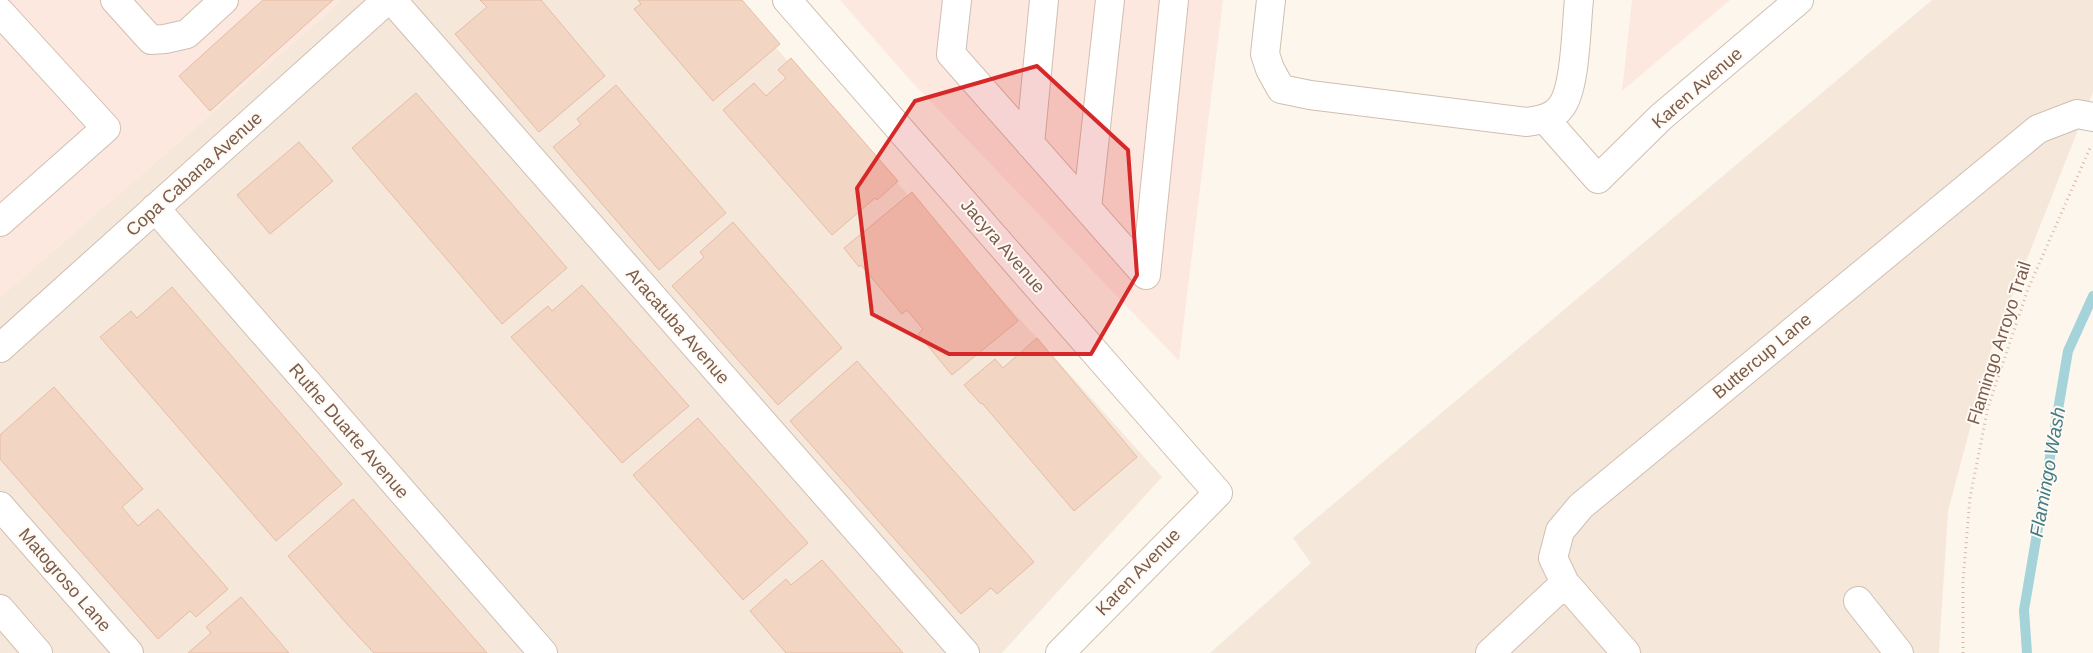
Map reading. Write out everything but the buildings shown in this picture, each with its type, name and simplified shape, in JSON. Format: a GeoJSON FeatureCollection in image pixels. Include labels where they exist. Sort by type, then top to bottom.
{"type":"FeatureCollection","features":[{"type":"Feature","properties":{"kind":"street"},"geometry":{"type":"LineString","coordinates":[[115,0],[151,40],[187,34],[224,0]]}},
{"type":"Feature","properties":{"kind":"street","name":"Copa Cabana Avenue"},"geometry":{"type":"LineString","coordinates":[[0,348],[387,0]]}},
{"type":"Feature","properties":{"kind":"street","name":"Aracatuba Avenue"},"geometry":{"type":"LineString","coordinates":[[392,0],[965,653]]}},
{"type":"Feature","properties":{"kind":"street","name":"Jacyra Avenue"},"geometry":{"type":"LineString","coordinates":[[787,0],[1218,493]]}},
{"type":"Feature","properties":{"kind":"street"},"geometry":{"type":"LineString","coordinates":[[957,0],[951,54],[1146,275],[1174,0]]}},
{"type":"Feature","properties":{"kind":"street"},"geometry":{"type":"LineString","coordinates":[[1030,144],[1044,0]]}},
{"type":"Feature","properties":{"kind":"street"},"geometry":{"type":"LineString","coordinates":[[1087,208],[1110,0]]}},
{"type":"Feature","properties":{"kind":"street"},"geometry":{"type":"LineString","coordinates":[[1271,0],[1265,54],[1270,69],[1281,88],[1310,95],[1527,122],[1545,119],[1562,106],[1570,86],[1579,0]]}},
{"type":"Feature","properties":{"kind":"street","name":"Karen Avenue"},"geometry":{"type":"LineString","coordinates":[[1545,119],[1598,179],[1661,117],[1799,0]]}},
{"type":"Feature","properties":{"kind":"street"},"geometry":{"type":"LineString","coordinates":[[0,12],[106,128],[0,222]]}},
{"type":"Feature","properties":{"kind":"street","name":"Buttercup Lane"},"geometry":{"type":"LineString","coordinates":[[1626,653],[1565,583],[1553,558],[1560,531],[1582,506],[2038,129],[2077,114],[2093,117]]}},
{"type":"Feature","properties":{"kind":"street","name":"Ruthe Duarte Avenue"},"geometry":{"type":"LineString","coordinates":[[155,208],[543,653]]}},
{"type":"Feature","properties":{"kind":"street","name":"Karen Avenue"},"geometry":{"type":"LineString","coordinates":[[1060,653],[1218,493]]}},
{"type":"Feature","properties":{"kind":"street","name":"Matogroso Lane"},"geometry":{"type":"LineString","coordinates":[[0,506],[129,653]]}},
{"type":"Feature","properties":{"kind":"street"},"geometry":{"type":"LineString","coordinates":[[1490,653],[1565,583]]}},
{"type":"Feature","properties":{"kind":"street"},"geometry":{"type":"LineString","coordinates":[[1858,601],[1899,653]]}},
{"type":"Feature","properties":{"kind":"street"},"geometry":{"type":"LineString","coordinates":[[0,609],[38,653]]}},
{"type":"Feature","properties":{"kind":"path","name":"Flamingo Arroyo Trail"},"geometry":{"type":"LineString","coordinates":[[1963,653],[1963,581],[1970,498],[1988,407],[2028,289],[2093,141]]}},
{"type":"Feature","properties":{"kind":"highlighted area"},"geometry":{"type":"Polygon","coordinates":[[[1037,66],[1128,150],[1137,275],[1091,354],[949,354],[872,314],[857,188],[915,101],[1037,66]]]}},
{"type":"Feature","properties":{"kind":"shaded area"},"geometry":{"type":"Polygon","coordinates":[[[0,0],[342,0],[0,297],[0,0]]]}},
{"type":"Feature","properties":{"kind":"shaded area"},"geometry":{"type":"Polygon","coordinates":[[[342,0],[733,0],[1162,477],[1002,653],[0,653],[0,297],[342,0]]]}},
{"type":"Feature","properties":{"kind":"shaded area"},"geometry":{"type":"Polygon","coordinates":[[[840,0],[1223,0],[1179,361],[910,80],[840,0]]]}},
{"type":"Feature","properties":{"kind":"shaded area"},"geometry":{"type":"Polygon","coordinates":[[[1632,0],[1730,0],[1622,91],[1632,0]]]}},
{"type":"Feature","properties":{"kind":"shaded area"},"geometry":{"type":"Polygon","coordinates":[[[1932,0],[2093,0],[2093,92],[1991,350],[1948,511],[1939,653],[1210,653],[1311,563],[1293,538],[1932,0]]]}},
{"type":"Feature","properties":{"kind":"waterway","name":"Flamingo Wash"},"geometry":{"type":"LineString","coordinates":[[2027,653],[2024,610],[2068,351],[2093,296]]}}]}
